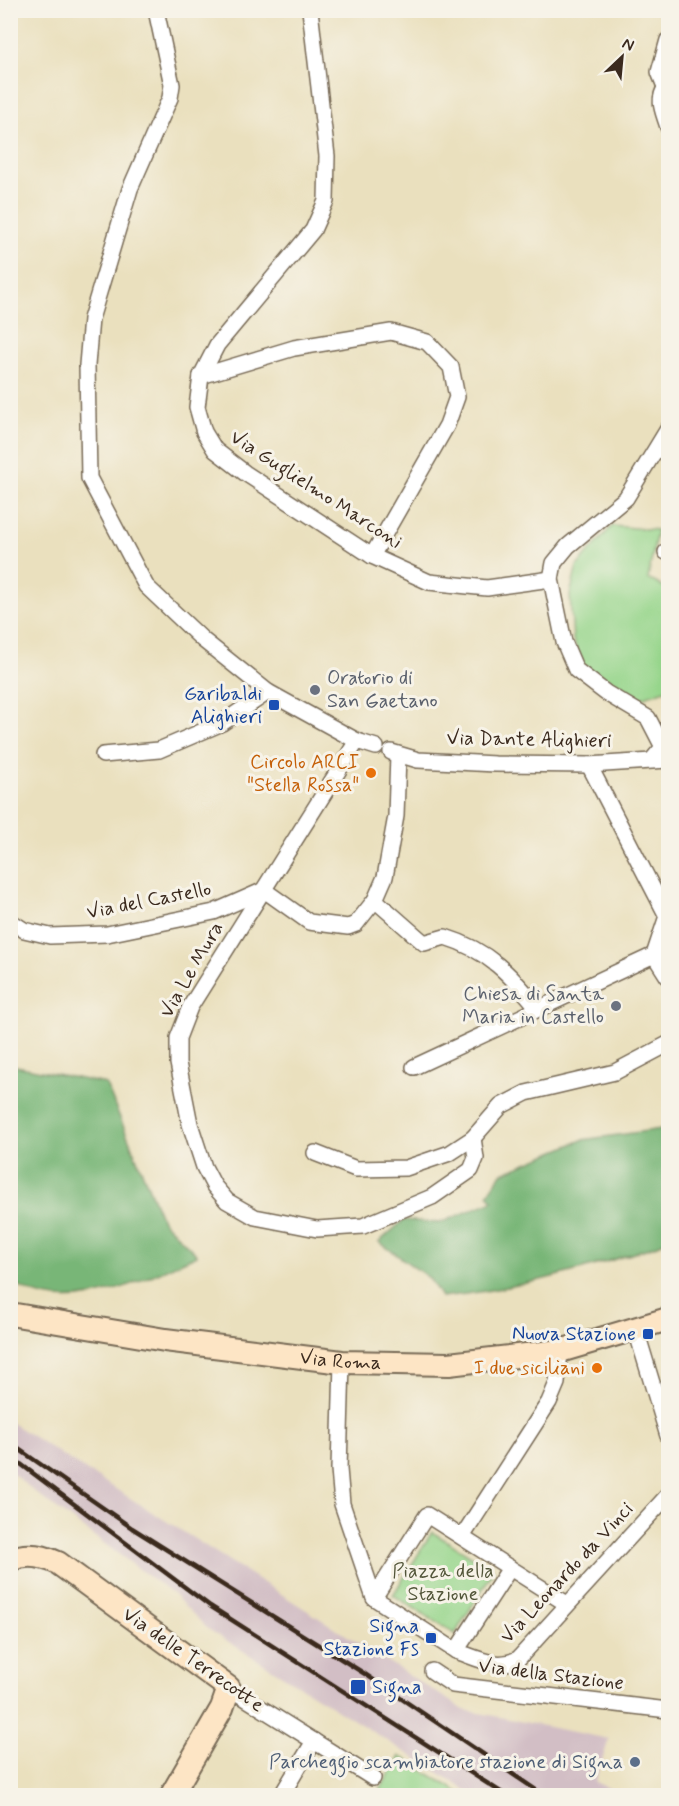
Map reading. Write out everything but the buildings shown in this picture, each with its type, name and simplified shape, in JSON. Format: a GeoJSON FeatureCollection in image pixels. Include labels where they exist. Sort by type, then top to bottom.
{"type":"FeatureCollection","features":[{"type":"Feature","properties":{"kind":"main road","name":"Via Roma"},"geometry":{"type":"LineString","coordinates":[[10,1314],[165,1340],[342,1362],[449,1364],[560,1351],[669,1319]]}},
{"type":"Feature","properties":{"kind":"main road","name":"Via delle Terrecotte"},"geometry":{"type":"LineString","coordinates":[[10,1560],[29,1555],[45,1557],[58,1563],[229,1688]]}},
{"type":"Feature","properties":{"kind":"main road"},"geometry":{"type":"LineString","coordinates":[[171,1796],[222,1708],[229,1688]]}},
{"type":"Feature","properties":{"kind":"street","name":"Via Dante Alighieri"},"geometry":{"type":"LineString","coordinates":[[156,10],[172,85],[170,98],[130,189],[91,319],[87,365],[89,478],[146,586],[203,640],[268,692],[357,741],[418,760],[589,765],[669,760]]}},
{"type":"Feature","properties":{"kind":"street","name":"Via Guglielmo Marconi"},"geometry":{"type":"LineString","coordinates":[[310,10],[327,156],[326,201],[313,230],[237,318],[217,345],[201,376],[197,407],[204,432],[215,450],[245,473],[372,556],[429,582],[487,588],[551,579]]}},
{"type":"Feature","properties":{"kind":"street"},"geometry":{"type":"LineString","coordinates":[[669,40],[659,72],[667,91],[661,94],[661,105],[669,127]]}},
{"type":"Feature","properties":{"kind":"street"},"geometry":{"type":"LineString","coordinates":[[201,376],[294,348],[392,332],[427,342],[451,367],[457,397],[447,425],[372,556]]}},
{"type":"Feature","properties":{"kind":"street"},"geometry":{"type":"LineString","coordinates":[[652,760],[663,747],[648,718],[606,693],[576,670],[564,642],[551,579],[554,563],[568,546],[626,498],[669,429]]}},
{"type":"Feature","properties":{"kind":"street"},"geometry":{"type":"LineString","coordinates":[[103,755],[159,750],[222,723],[268,692]]}},
{"type":"Feature","properties":{"kind":"street"},"geometry":{"type":"LineString","coordinates":[[357,741],[264,890],[309,922],[348,927],[356,924],[375,900],[385,878],[396,816],[388,751]]}},
{"type":"Feature","properties":{"kind":"street"},"geometry":{"type":"LineString","coordinates":[[414,1067],[654,955],[667,916],[589,765]]}},
{"type":"Feature","properties":{"kind":"street","name":"Via del Castello"},"geometry":{"type":"LineString","coordinates":[[10,921],[24,930],[50,936],[107,934],[214,912],[264,890]]}},
{"type":"Feature","properties":{"kind":"street","name":"Via Le Mura"},"geometry":{"type":"LineString","coordinates":[[264,890],[190,1007],[178,1038],[178,1064],[190,1124],[204,1167],[214,1186],[227,1201],[255,1217],[317,1229],[363,1226],[432,1197],[471,1170],[476,1158],[473,1138]]}},
{"type":"Feature","properties":{"kind":"street"},"geometry":{"type":"LineString","coordinates":[[375,900],[424,943],[445,937],[491,959],[504,968],[538,1008]]}},
{"type":"Feature","properties":{"kind":"street"},"geometry":{"type":"LineString","coordinates":[[654,955],[669,977]]}},
{"type":"Feature","properties":{"kind":"street"},"geometry":{"type":"LineString","coordinates":[[315,1153],[356,1169],[406,1168],[450,1153],[473,1138],[501,1106],[526,1093],[615,1072],[669,1044]]}},
{"type":"Feature","properties":{"kind":"street"},"geometry":{"type":"LineString","coordinates":[[636,1330],[669,1436]]}},
{"type":"Feature","properties":{"kind":"street"},"geometry":{"type":"LineString","coordinates":[[462,1537],[549,1402],[557,1383],[560,1351]]}},
{"type":"Feature","properties":{"kind":"street"},"geometry":{"type":"LineString","coordinates":[[342,1362],[339,1469],[342,1504],[374,1598],[456,1651],[510,1568]]}},
{"type":"Feature","properties":{"kind":"street","name":"Via Leonardo da Vinci"},"geometry":{"type":"LineString","coordinates":[[456,1651],[495,1664],[507,1665],[518,1659],[669,1495]]}},
{"type":"Feature","properties":{"kind":"street"},"geometry":{"type":"LineString","coordinates":[[374,1598],[427,1515],[567,1604]]}},
{"type":"Feature","properties":{"kind":"street","name":"Via della Stazione"},"geometry":{"type":"LineString","coordinates":[[432,1671],[453,1685],[669,1710]]}},
{"type":"Feature","properties":{"kind":"street","name":"Via delle Terrecotte"},"geometry":{"type":"LineString","coordinates":[[229,1688],[373,1778]]}},
{"type":"Feature","properties":{"kind":"street"},"geometry":{"type":"LineString","coordinates":[[281,1796],[314,1742]]}},
{"type":"Feature","properties":{"kind":"shaded area"},"geometry":{"type":"Polygon","coordinates":[[[10,1422],[464,1710],[609,1739],[595,1782],[624,1795],[474,1795],[208,1629],[173,1594],[42,1498],[11,1472],[10,1422]]]}},
{"type":"Feature","properties":{"kind":"green space"},"geometry":{"type":"Polygon","coordinates":[[[612,526],[657,530],[648,579],[668,589],[668,689],[639,699],[585,669],[573,640],[570,595],[577,566],[612,526]]]}},
{"type":"Feature","properties":{"kind":"green space"},"geometry":{"type":"Polygon","coordinates":[[[11,1065],[106,1084],[162,1220],[197,1255],[129,1285],[80,1298],[56,1298],[33,1293],[11,1281],[11,1065]]]}},
{"type":"Feature","properties":{"kind":"green space"},"geometry":{"type":"Polygon","coordinates":[[[668,1128],[668,1241],[613,1260],[528,1283],[441,1297],[429,1278],[379,1242],[404,1220],[440,1223],[493,1201],[488,1194],[502,1173],[582,1140],[668,1128]]]}},
{"type":"Feature","properties":{"kind":"green space","name":"Piazza della Stazione"},"geometry":{"type":"Polygon","coordinates":[[[432,1532],[494,1570],[455,1634],[393,1595],[432,1532]]]}},
{"type":"Feature","properties":{"kind":"green space"},"geometry":{"type":"Polygon","coordinates":[[[400,1756],[463,1795],[377,1795],[400,1756]]]}},
{"type":"Feature","properties":{"kind":"railway"},"geometry":{"type":"LineString","coordinates":[[10,1443],[132,1528],[365,1674],[545,1796]]}},
{"type":"Feature","properties":{"kind":"railway"},"geometry":{"type":"LineString","coordinates":[[10,1456],[210,1606],[507,1796]]}},
{"type":"Feature","properties":{"kind":"place","name":"Oratorio di San Gaetano"},"geometry":{"type":"Point","coordinates":[315,690]}},
{"type":"Feature","properties":{"kind":"place","name":"Garibaldi Alighieri"},"geometry":{"type":"Point","coordinates":[274,705]}},
{"type":"Feature","properties":{"kind":"place","name":"Circolo ARCI \"Stella Rossa\""},"geometry":{"type":"Point","coordinates":[371,773]}},
{"type":"Feature","properties":{"kind":"place","name":"Chiesa di Santa Maria in Castello"},"geometry":{"type":"Point","coordinates":[616,1006]}},
{"type":"Feature","properties":{"kind":"place","name":"Nuova Stazione"},"geometry":{"type":"Point","coordinates":[648,1334]}},
{"type":"Feature","properties":{"kind":"place","name":"I due siciliani"},"geometry":{"type":"Point","coordinates":[597,1368]}},
{"type":"Feature","properties":{"kind":"place","name":"Signa Stazione Fs"},"geometry":{"type":"Point","coordinates":[431,1638]}},
{"type":"Feature","properties":{"kind":"place","name":"Signa"},"geometry":{"type":"Point","coordinates":[358,1687]}},
{"type":"Feature","properties":{"kind":"place","name":"Parcheggio scambiatore stazione di Signa"},"geometry":{"type":"Point","coordinates":[635,1762]}}]}
